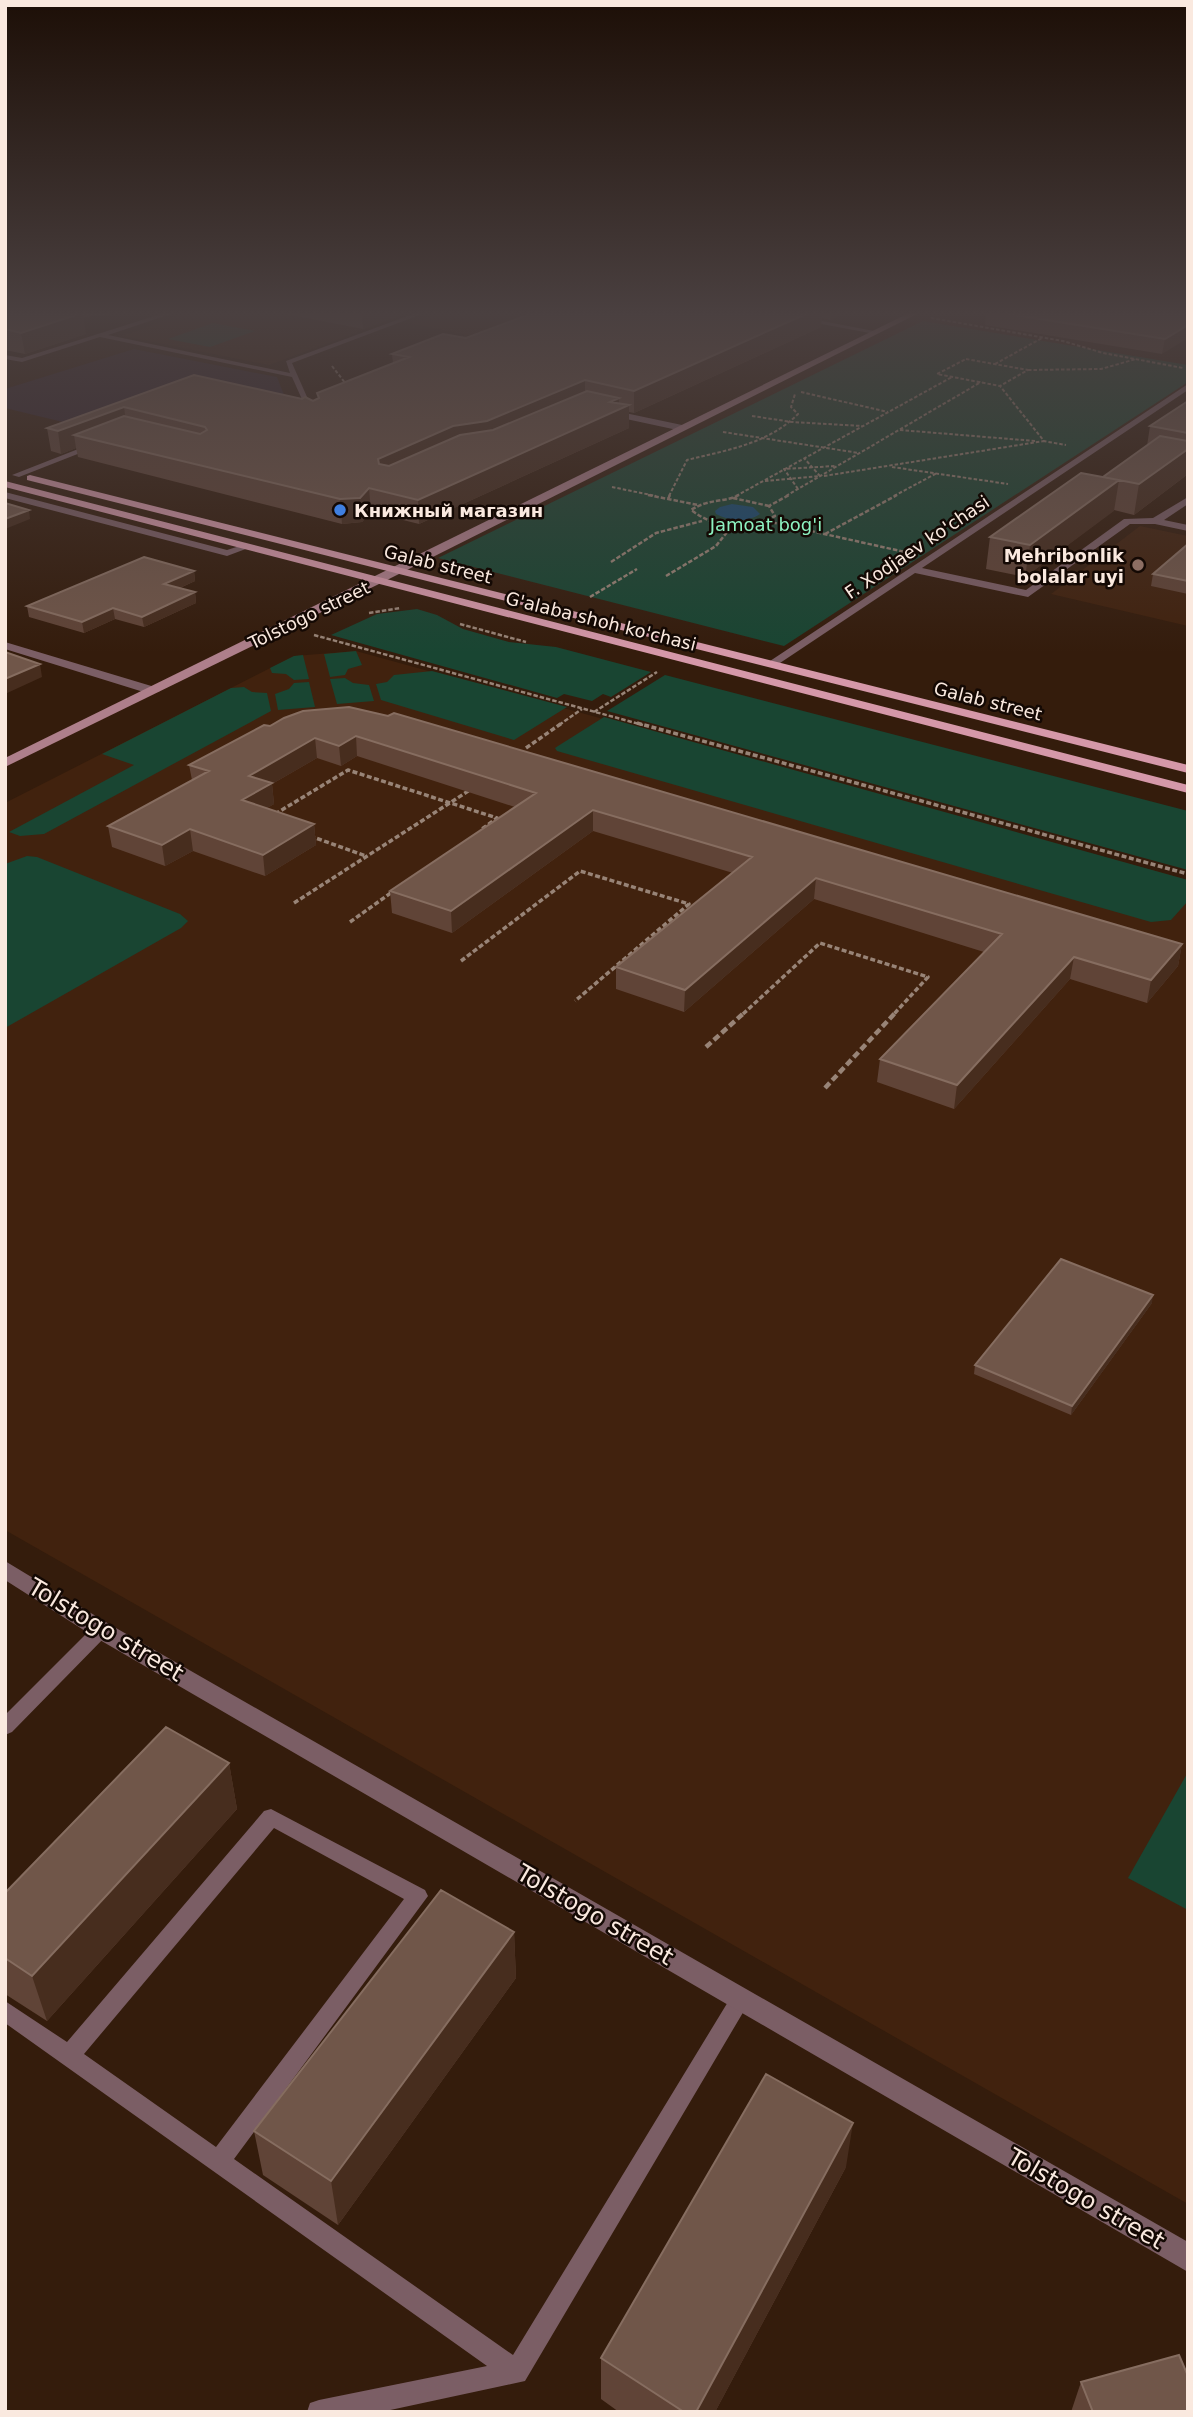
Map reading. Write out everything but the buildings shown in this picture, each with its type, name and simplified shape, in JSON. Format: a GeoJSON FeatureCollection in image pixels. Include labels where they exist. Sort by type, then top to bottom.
{"type":"FeatureCollection","features":[{"type":"Feature","properties":{"kind":"main road","name":"Galab street"},"geometry":{"type":"LineString","coordinates":[[11,473],[1188,769]]}},
{"type":"Feature","properties":{"kind":"main road","name":"G'alaba shoh ko'chasi"},"geometry":{"type":"LineString","coordinates":[[5,484],[1188,789]]}},
{"type":"Feature","properties":{"kind":"street"},"geometry":{"type":"LineString","coordinates":[[676,427],[682,428]]}},
{"type":"Feature","properties":{"kind":"street","name":"F. Xodjaev ko'chasi"},"geometry":{"type":"LineString","coordinates":[[770,665],[1128,427]]}},
{"type":"Feature","properties":{"kind":"street","name":"Tolstogo street"},"geometry":{"type":"LineString","coordinates":[[5,763],[397,572],[682,428]]}},
{"type":"Feature","properties":{"kind":"street"},"geometry":{"type":"LineString","coordinates":[[5,495],[228,553],[246,547]]}},
{"type":"Feature","properties":{"kind":"street"},"geometry":{"type":"LineString","coordinates":[[1155,521],[1188,500]]}},
{"type":"Feature","properties":{"kind":"street"},"geometry":{"type":"LineString","coordinates":[[916,569],[1028,594],[1128,521],[1155,521],[1188,528]]}},
{"type":"Feature","properties":{"kind":"street"},"geometry":{"type":"LineString","coordinates":[[5,645],[155,691]]}},
{"type":"Feature","properties":{"kind":"street","name":"Tolstogo street"},"geometry":{"type":"LineString","coordinates":[[5,1569],[102,1630],[1188,2258]]}},
{"type":"Feature","properties":{"kind":"lane"},"geometry":{"type":"LineString","coordinates":[[11,473],[101,443]]}},
{"type":"Feature","properties":{"kind":"lane"},"geometry":{"type":"LineString","coordinates":[[5,1727],[102,1630]]}},
{"type":"Feature","properties":{"kind":"lane"},"geometry":{"type":"LineString","coordinates":[[69,2056],[271,1817],[418,1896],[218,2162]]}},
{"type":"Feature","properties":{"kind":"lane"},"geometry":{"type":"LineString","coordinates":[[319,2412],[516,2372],[741,1999]]}},
{"type":"Feature","properties":{"kind":"lane"},"geometry":{"type":"LineString","coordinates":[[5,2011],[516,2372]]}},
{"type":"Feature","properties":{"kind":"path"},"geometry":{"type":"LineString","coordinates":[[668,499],[687,460],[768,438],[785,427]]}},
{"type":"Feature","properties":{"kind":"path"},"geometry":{"type":"LineString","coordinates":[[733,498],[862,427]]}},
{"type":"Feature","properties":{"kind":"path"},"geometry":{"type":"LineString","coordinates":[[769,506],[775,516],[758,525],[731,527],[703,520],[691,510],[705,501],[733,498],[769,506],[904,427]]}},
{"type":"Feature","properties":{"kind":"path"},"geometry":{"type":"LineString","coordinates":[[1033,427],[1044,441]]}},
{"type":"Feature","properties":{"kind":"path"},"geometry":{"type":"LineString","coordinates":[[899,430],[1044,441],[1094,450]]}},
{"type":"Feature","properties":{"kind":"path"},"geometry":{"type":"LineString","coordinates":[[716,431],[860,453]]}},
{"type":"Feature","properties":{"kind":"path"},"geometry":{"type":"LineString","coordinates":[[762,482],[820,476],[1044,441]]}},
{"type":"Feature","properties":{"kind":"path"},"geometry":{"type":"LineString","coordinates":[[804,458],[820,476]]}},
{"type":"Feature","properties":{"kind":"path"},"geometry":{"type":"LineString","coordinates":[[784,469],[839,465]]}},
{"type":"Feature","properties":{"kind":"path"},"geometry":{"type":"LineString","coordinates":[[884,466],[1036,488]]}},
{"type":"Feature","properties":{"kind":"path"},"geometry":{"type":"LineString","coordinates":[[784,469],[798,489]]}},
{"type":"Feature","properties":{"kind":"path"},"geometry":{"type":"LineString","coordinates":[[824,534],[937,473]]}},
{"type":"Feature","properties":{"kind":"path"},"geometry":{"type":"LineString","coordinates":[[612,487],[699,505]]}},
{"type":"Feature","properties":{"kind":"path"},"geometry":{"type":"LineString","coordinates":[[611,562],[656,533],[703,520]]}},
{"type":"Feature","properties":{"kind":"path"},"geometry":{"type":"LineString","coordinates":[[765,521],[907,552]]}},
{"type":"Feature","properties":{"kind":"path"},"geometry":{"type":"LineString","coordinates":[[666,576],[716,546],[731,527]]}},
{"type":"Feature","properties":{"kind":"path"},"geometry":{"type":"LineString","coordinates":[[585,600],[638,569]]}},
{"type":"Feature","properties":{"kind":"path"},"geometry":{"type":"LineString","coordinates":[[284,627],[1188,874]]}},
{"type":"Feature","properties":{"kind":"path"},"geometry":{"type":"LineString","coordinates":[[594,712],[661,670]]}},
{"type":"Feature","properties":{"kind":"path"},"geometry":{"type":"LineString","coordinates":[[526,748],[583,709]]}},
{"type":"Feature","properties":{"kind":"path"},"geometry":{"type":"LineString","coordinates":[[521,758],[533,750]]}},
{"type":"Feature","properties":{"kind":"path"},"geometry":{"type":"LineString","coordinates":[[266,819],[348,770],[497,818],[474,834]]}},
{"type":"Feature","properties":{"kind":"path"},"geometry":{"type":"LineString","coordinates":[[294,902],[474,788]]}},
{"type":"Feature","properties":{"kind":"path"},"geometry":{"type":"LineString","coordinates":[[303,833],[366,856]]}},
{"type":"Feature","properties":{"kind":"path"},"geometry":{"type":"LineString","coordinates":[[461,961],[580,871],[689,904],[575,1001]]}},
{"type":"Feature","properties":{"kind":"path"},"geometry":{"type":"LineString","coordinates":[[350,922],[395,890]]}},
{"type":"Feature","properties":{"kind":"path"},"geometry":{"type":"LineString","coordinates":[[706,1047],[820,943],[928,977],[825,1088]]}},
{"type":"Feature","properties":{"kind":"shaded area"},"geometry":{"type":"Polygon","coordinates":[[[83,427],[272,427],[203,456],[83,427]]]}},
{"type":"Feature","properties":{"kind":"shaded area","name":"Mehribonlik bolalar uyi"},"geometry":{"type":"Polygon","coordinates":[[[1140,526],[1188,536],[1188,626],[1051,594],[1140,526]]]}},
{"type":"Feature","properties":{"kind":"shaded area"},"geometry":{"type":"Polygon","coordinates":[[[356,651],[1188,880],[1188,2204],[5,1530],[5,803],[294,656],[356,651]]]}},
{"type":"Feature","properties":{"kind":"green space","name":"Jamoat bog'i"},"geometry":{"type":"Polygon","coordinates":[[[707,427],[1119,427],[784,646],[438,558],[707,427]]]}},
{"type":"Feature","properties":{"kind":"green space"},"geometry":{"type":"Polygon","coordinates":[[[417,609],[437,615],[463,629],[509,642],[556,647],[651,672],[611,697],[603,694],[592,701],[564,694],[557,698],[331,635],[377,614],[417,609]]]}},
{"type":"Feature","properties":{"kind":"green space"},"geometry":{"type":"Polygon","coordinates":[[[356,651],[362,665],[348,669],[345,675],[330,677],[324,654],[356,651]]]}},
{"type":"Feature","properties":{"kind":"green space"},"geometry":{"type":"Polygon","coordinates":[[[303,655],[309,679],[294,680],[286,674],[272,673],[270,668],[294,656],[303,655]]]}},
{"type":"Feature","properties":{"kind":"green space"},"geometry":{"type":"Polygon","coordinates":[[[432,671],[567,707],[514,740],[381,700],[376,684],[387,682],[394,675],[432,671]]]}},
{"type":"Feature","properties":{"kind":"green space"},"geometry":{"type":"Polygon","coordinates":[[[665,675],[1188,811],[1188,870],[607,711],[665,675]]]}},
{"type":"Feature","properties":{"kind":"green space"},"geometry":{"type":"Polygon","coordinates":[[[345,678],[353,683],[369,685],[374,701],[337,704],[330,679],[345,678]]]}},
{"type":"Feature","properties":{"kind":"green space"},"geometry":{"type":"Polygon","coordinates":[[[309,682],[315,707],[278,710],[275,694],[289,689],[294,683],[309,682]]]}},
{"type":"Feature","properties":{"kind":"green space"},"geometry":{"type":"Polygon","coordinates":[[[244,687],[252,692],[267,693],[271,711],[44,834],[20,836],[9,832],[134,765],[102,754],[231,688],[244,687]]]}},
{"type":"Feature","properties":{"kind":"green space"},"geometry":{"type":"Polygon","coordinates":[[[604,717],[1188,880],[1188,901],[1171,920],[1151,922],[557,751],[555,748],[604,717]]]}},
{"type":"Feature","properties":{"kind":"green space"},"geometry":{"type":"Polygon","coordinates":[[[27,856],[37,857],[180,914],[188,921],[181,928],[5,1028],[5,864],[27,856]]]}},
{"type":"Feature","properties":{"kind":"green space"},"geometry":{"type":"Polygon","coordinates":[[[1188,1772],[1188,1910],[1128,1878],[1188,1772]]]}},
{"type":"Feature","properties":{"kind":"water"},"geometry":{"type":"Polygon","coordinates":[[[732,504],[753,507],[760,514],[738,520],[716,514],[715,511],[720,507],[732,504]]]}},
{"type":"Feature","properties":{"kind":"place","name":"Книжный магазин"},"geometry":{"type":"Point","coordinates":[340,510]}},
{"type":"Feature","properties":{"kind":"place","name":"Mehribonlik bolalar uyi"},"geometry":{"type":"Point","coordinates":[1138,565]}}]}
